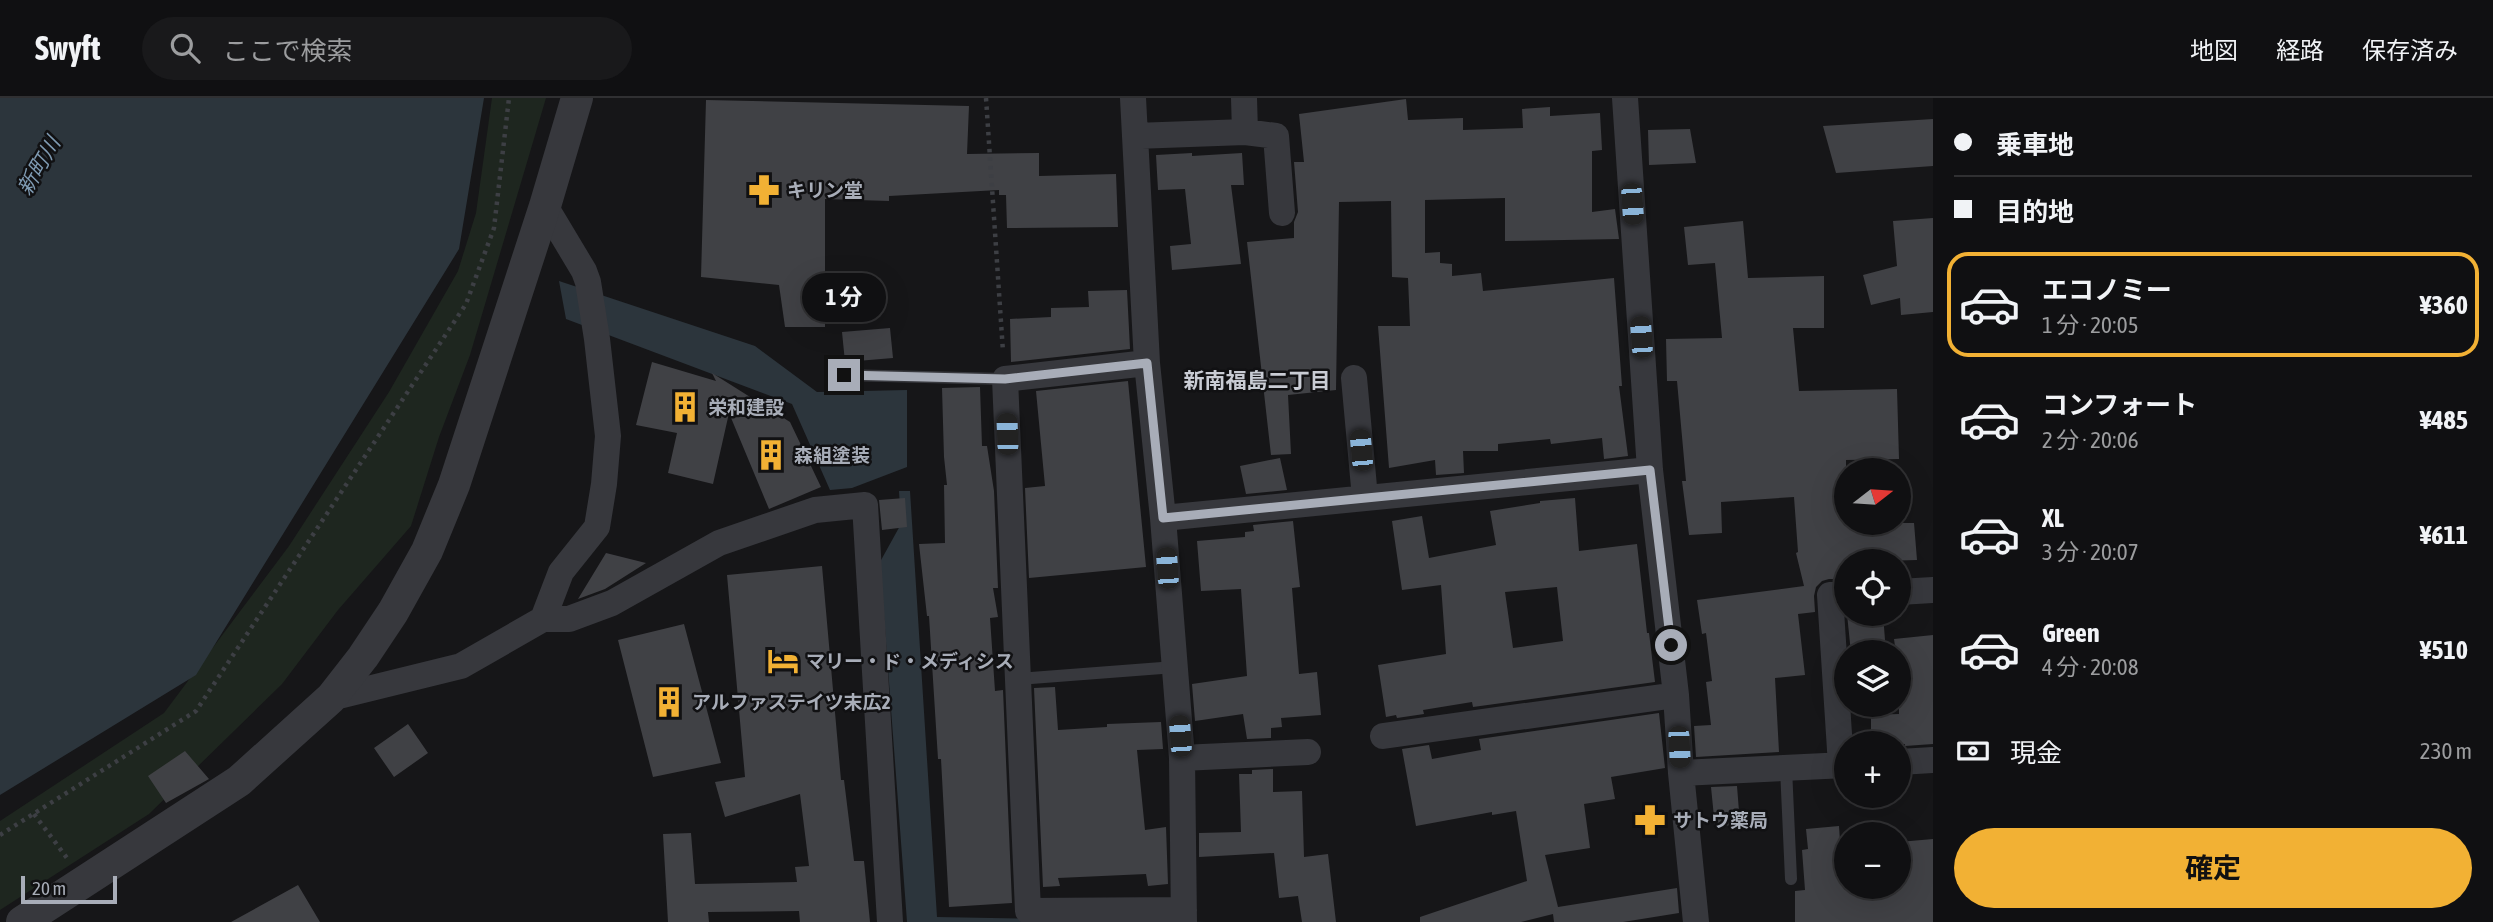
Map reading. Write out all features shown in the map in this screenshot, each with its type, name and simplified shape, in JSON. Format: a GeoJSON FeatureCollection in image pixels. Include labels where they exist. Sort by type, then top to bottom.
{"type":"FeatureCollection","features":[{"type":"Feature","properties":{"kind":"street"},"geometry":{"type":"LineString","coordinates":[[22,922],[239,780],[331,698],[393,612],[427,551],[454,485],[578,98]]}},
{"type":"Feature","properties":{"kind":"street"},"geometry":{"type":"LineString","coordinates":[[1133,98],[1147,363],[1163,518],[1182,758],[1184,917],[1028,911],[1005,379],[1147,363]]}},
{"type":"Feature","properties":{"kind":"street"},"geometry":{"type":"LineString","coordinates":[[1244,98],[1245,132]]}},
{"type":"Feature","properties":{"kind":"street"},"geometry":{"type":"LineString","coordinates":[[1625,98],[1650,470],[1676,695],[1696,922]]}},
{"type":"Feature","properties":{"kind":"street"},"geometry":{"type":"LineString","coordinates":[[1135,136],[1245,132],[1276,136],[1282,213]]}},
{"type":"Feature","properties":{"kind":"street"},"geometry":{"type":"LineString","coordinates":[[543,619],[561,572],[597,527],[608,436],[588,282],[545,206]]}},
{"type":"Feature","properties":{"kind":"street"},"geometry":{"type":"LineString","coordinates":[[1354,379],[1365,498]]}},
{"type":"Feature","properties":{"kind":"street"},"geometry":{"type":"LineString","coordinates":[[1163,518],[1650,470]]}},
{"type":"Feature","properties":{"kind":"street"},"geometry":{"type":"LineString","coordinates":[[331,698],[461,666],[543,619],[569,619],[612,603],[719,543],[815,510],[865,505],[890,922]]}},
{"type":"Feature","properties":{"kind":"street"},"geometry":{"type":"LineString","coordinates":[[1911,591],[1933,590]]}},
{"type":"Feature","properties":{"kind":"street"},"geometry":{"type":"LineString","coordinates":[[1834,595],[1830,595],[1841,731]]}},
{"type":"Feature","properties":{"kind":"street"},"geometry":{"type":"LineString","coordinates":[[1383,736],[1676,695]]}},
{"type":"Feature","properties":{"kind":"street"},"geometry":{"type":"LineString","coordinates":[[1182,758],[1308,752]]}},
{"type":"Feature","properties":{"kind":"street"},"geometry":{"type":"LineString","coordinates":[[1911,761],[1933,760]]}},
{"type":"Feature","properties":{"kind":"street"},"geometry":{"type":"LineString","coordinates":[[1681,773],[1834,766]]}},
{"type":"Feature","properties":{"kind":"lane"},"geometry":{"type":"LineString","coordinates":[[844,375],[1005,379]]}},
{"type":"Feature","properties":{"kind":"lane"},"geometry":{"type":"LineString","coordinates":[[1018,679],[1175,667]]}},
{"type":"Feature","properties":{"kind":"lane"},"geometry":{"type":"LineString","coordinates":[[1786,768],[1791,878]]}},
{"type":"Feature","properties":{"kind":"path"},"geometry":{"type":"LineString","coordinates":[[0,835],[196,711],[466,304],[494,228],[509,98]]}},
{"type":"Feature","properties":{"kind":"path"},"geometry":{"type":"LineString","coordinates":[[986,98],[1005,379]]}},
{"type":"Feature","properties":{"kind":"path"},"geometry":{"type":"LineString","coordinates":[[34,814],[85,882]]}},
{"type":"Feature","properties":{"kind":"shaded area"},"geometry":{"type":"Polygon","coordinates":[[[492,98],[546,98],[470,355],[439,437],[411,526],[338,610],[282,684],[149,814],[0,910],[0,821],[164,713],[289,546],[389,392],[458,271],[476,213],[492,98]]]}},
{"type":"Feature","properties":{"kind":"water","name":"新町川"},"geometry":{"type":"Polygon","coordinates":[[[0,98],[484,98],[459,249],[196,675],[0,795],[0,98]]]}},
{"type":"Feature","properties":{"kind":"water"},"geometry":{"type":"Polygon","coordinates":[[[559,281],[755,346],[817,392],[907,390],[907,467],[852,488],[830,490],[792,404],[566,319],[559,281]]]}},
{"type":"Feature","properties":{"kind":"water"},"geometry":{"type":"Polygon","coordinates":[[[899,491],[910,491],[937,917],[1207,922],[907,922],[880,562],[901,524],[899,491]]]}},
{"type":"Feature","properties":{"kind":"building"},"geometry":{"type":"Polygon","coordinates":[[[1406,99],[1408,120],[1463,118],[1463,130],[1523,128],[1522,109],[1550,107],[1550,116],[1600,113],[1602,150],[1592,151],[1592,212],[1615,209],[1619,239],[1505,241],[1505,198],[1425,200],[1425,253],[1440,252],[1440,263],[1452,264],[1452,276],[1481,273],[1483,291],[1614,278],[1622,386],[1619,386],[1628,456],[1604,459],[1602,438],[1551,444],[1550,439],[1498,444],[1498,451],[1463,451],[1464,473],[1436,475],[1435,460],[1389,468],[1378,326],[1410,326],[1408,278],[1392,277],[1391,201],[1339,202],[1336,390],[1288,395],[1291,454],[1271,455],[1247,242],[1294,238],[1294,222],[1298,212],[1294,162],[1304,162],[1299,114],[1406,99]]]}},
{"type":"Feature","properties":{"kind":"building"},"geometry":{"type":"Polygon","coordinates":[[[706,100],[969,106],[967,154],[1039,153],[1039,176],[1116,174],[1118,227],[1007,228],[1006,195],[999,195],[999,190],[889,196],[889,201],[825,199],[825,327],[785,327],[779,285],[701,277],[706,100]]]}},
{"type":"Feature","properties":{"kind":"building"},"geometry":{"type":"Polygon","coordinates":[[[1933,119],[1933,166],[1836,173],[1823,126],[1933,119]]]}},
{"type":"Feature","properties":{"kind":"building"},"geometry":{"type":"Polygon","coordinates":[[[1690,129],[1696,163],[1649,165],[1648,130],[1690,129]]]}},
{"type":"Feature","properties":{"kind":"building"},"geometry":{"type":"Polygon","coordinates":[[[1192,153],[1192,156],[1242,153],[1244,185],[1231,185],[1241,264],[1172,270],[1170,246],[1191,244],[1185,189],[1158,190],[1156,155],[1192,153]]]}},
{"type":"Feature","properties":{"kind":"building"},"geometry":{"type":"Polygon","coordinates":[[[1933,218],[1933,312],[1901,315],[1900,298],[1871,305],[1863,275],[1897,266],[1893,221],[1933,218]]]}},
{"type":"Feature","properties":{"kind":"building"},"geometry":{"type":"Polygon","coordinates":[[[1743,221],[1748,278],[1824,276],[1824,328],[1793,328],[1799,391],[1897,389],[1899,458],[1834,458],[1834,536],[1911,536],[1911,523],[1914,523],[1917,560],[1911,560],[1911,549],[1834,549],[1834,579],[1822,581],[1816,587],[1815,612],[1798,614],[1805,675],[1775,678],[1779,752],[1696,757],[1694,726],[1711,725],[1706,682],[1712,681],[1706,633],[1702,634],[1697,600],[1804,586],[1796,553],[1794,497],[1721,502],[1722,533],[1689,535],[1682,481],[1686,481],[1677,381],[1667,381],[1666,339],[1722,338],[1715,263],[1688,265],[1684,227],[1743,221]]]}},
{"type":"Feature","properties":{"kind":"building"},"geometry":{"type":"Polygon","coordinates":[[[1127,290],[1130,349],[1011,362],[1010,319],[1051,317],[1051,308],[1089,307],[1088,291],[1127,290]]]}},
{"type":"Feature","properties":{"kind":"building"},"geometry":{"type":"Polygon","coordinates":[[[890,328],[893,358],[845,362],[842,332],[890,328]]]}},
{"type":"Feature","properties":{"kind":"building"},"geometry":{"type":"Polygon","coordinates":[[[652,362],[716,381],[712,373],[790,422],[821,487],[769,509],[729,413],[713,484],[668,473],[677,433],[636,425],[652,362]]]}},
{"type":"Feature","properties":{"kind":"building"},"geometry":{"type":"Polygon","coordinates":[[[1128,381],[1146,567],[1029,578],[1025,488],[1045,486],[1036,391],[1128,381]]]}},
{"type":"Feature","properties":{"kind":"building"},"geometry":{"type":"Polygon","coordinates":[[[980,387],[982,446],[987,446],[994,491],[998,588],[993,588],[998,617],[990,618],[995,691],[1003,690],[1012,903],[949,907],[941,759],[938,759],[929,616],[919,544],[945,543],[944,485],[947,485],[942,388],[980,387]]]}},
{"type":"Feature","properties":{"kind":"building"},"geometry":{"type":"Polygon","coordinates":[[[1280,458],[1287,490],[1246,494],[1240,466],[1280,458]]]}},
{"type":"Feature","properties":{"kind":"building"},"geometry":{"type":"Polygon","coordinates":[[[905,498],[907,527],[882,530],[879,500],[905,498]]]}},
{"type":"Feature","properties":{"kind":"building"},"geometry":{"type":"Polygon","coordinates":[[[1575,498],[1579,551],[1637,544],[1655,682],[1473,707],[1472,702],[1423,710],[1424,714],[1386,717],[1378,665],[1446,654],[1441,585],[1402,590],[1392,521],[1422,516],[1429,558],[1496,545],[1490,511],[1540,501],[1575,498]],[[1557,587],[1505,592],[1513,648],[1563,641],[1557,587]]]}},
{"type":"Feature","properties":{"kind":"building"},"geometry":{"type":"Polygon","coordinates":[[[1293,521],[1300,587],[1292,588],[1299,674],[1317,672],[1321,715],[1281,718],[1282,727],[1271,728],[1271,738],[1247,739],[1243,714],[1195,721],[1192,684],[1247,676],[1241,589],[1201,591],[1197,541],[1245,537],[1245,532],[1254,531],[1253,525],[1293,521]]]}},
{"type":"Feature","properties":{"kind":"building"},"geometry":{"type":"Polygon","coordinates":[[[606,553],[646,563],[605,589],[578,599],[606,553]]]}},
{"type":"Feature","properties":{"kind":"building"},"geometry":{"type":"Polygon","coordinates":[[[822,566],[841,780],[844,780],[854,861],[864,861],[870,922],[800,922],[799,911],[708,912],[709,922],[668,922],[663,834],[691,833],[695,884],[797,882],[795,867],[809,866],[800,794],[725,817],[715,782],[745,777],[727,575],[822,566]]]}},
{"type":"Feature","properties":{"kind":"building","name":"アルファステイツ末広2"},"geometry":{"type":"Polygon","coordinates":[[[684,624],[721,763],[653,777],[618,640],[684,624]]]}},
{"type":"Feature","properties":{"kind":"building"},"geometry":{"type":"Polygon","coordinates":[[[1848,626],[1884,626],[1885,640],[1850,640],[1848,626]]]}},
{"type":"Feature","properties":{"kind":"building"},"geometry":{"type":"Polygon","coordinates":[[[1933,635],[1933,744],[1911,746],[1911,731],[1871,731],[1871,717],[1911,717],[1911,640],[1894,639],[1933,635]]]}},
{"type":"Feature","properties":{"kind":"building"},"geometry":{"type":"Polygon","coordinates":[[[1055,687],[1058,730],[1107,727],[1107,724],[1161,722],[1163,749],[1137,750],[1145,830],[1166,827],[1168,884],[1148,886],[1146,874],[1058,878],[1060,886],[1043,887],[1034,688],[1055,687]]]}},
{"type":"Feature","properties":{"kind":"building"},"geometry":{"type":"Polygon","coordinates":[[[1659,713],[1665,768],[1611,777],[1615,799],[1584,804],[1590,848],[1545,855],[1558,907],[1677,888],[1679,913],[1623,922],[1554,922],[1553,914],[1521,922],[1420,922],[1420,917],[1527,881],[1516,811],[1492,815],[1492,812],[1416,826],[1402,749],[1429,745],[1432,759],[1481,750],[1479,739],[1659,713]]]}},
{"type":"Feature","properties":{"kind":"building"},"geometry":{"type":"Polygon","coordinates":[[[408,724],[428,753],[394,777],[374,748],[408,724]]]}},
{"type":"Feature","properties":{"kind":"building"},"geometry":{"type":"Polygon","coordinates":[[[185,751],[209,779],[166,803],[148,776],[185,751]]]}},
{"type":"Feature","properties":{"kind":"building"},"geometry":{"type":"Polygon","coordinates":[[[1273,769],[1273,792],[1302,791],[1304,857],[1328,854],[1336,922],[1302,922],[1298,896],[1279,898],[1274,853],[1199,857],[1199,833],[1241,832],[1239,774],[1273,769]]]}},
{"type":"Feature","properties":{"kind":"building"},"geometry":{"type":"Polygon","coordinates":[[[1737,786],[1740,824],[1715,827],[1711,787],[1737,786]]]}},
{"type":"Feature","properties":{"kind":"building"},"geometry":{"type":"Polygon","coordinates":[[[1834,826],[1834,899],[1911,899],[1911,841],[1933,839],[1933,922],[1795,922],[1795,891],[1805,890],[1802,850],[1808,849],[1806,829],[1834,826]]]}},
{"type":"Feature","properties":{"kind":"building"},"geometry":{"type":"Polygon","coordinates":[[[298,885],[320,922],[231,922],[298,885]]]}},
{"type":"Feature","properties":{"kind":"place","name":"キリン堂"},"geometry":{"type":"Point","coordinates":[764,190]}},
{"type":"Feature","properties":{"kind":"place","name":"栄和建設"},"geometry":{"type":"Point","coordinates":[685,407]}},
{"type":"Feature","properties":{"kind":"place","name":"森組塗装"},"geometry":{"type":"Point","coordinates":[771,455]}},
{"type":"Feature","properties":{"kind":"place","name":"マリー・ド・メディシス"},"geometry":{"type":"Point","coordinates":[783,661]}},
{"type":"Feature","properties":{"kind":"place","name":"アルファステイツ末広2"},"geometry":{"type":"Point","coordinates":[669,702]}},
{"type":"Feature","properties":{"kind":"place","name":"サトウ薬局"},"geometry":{"type":"Point","coordinates":[1650,820]}},
{"type":"Feature","properties":{"kind":"district","name":"新南福島二丁目"},"geometry":{"type":"Point","coordinates":[1257,381]}},
{"type":"Feature","properties":{"kind":"route"},"geometry":{"type":"LineString","coordinates":[[844,375],[1005,379],[1147,363],[1163,518],[1650,470],[1671,645]]}}]}
